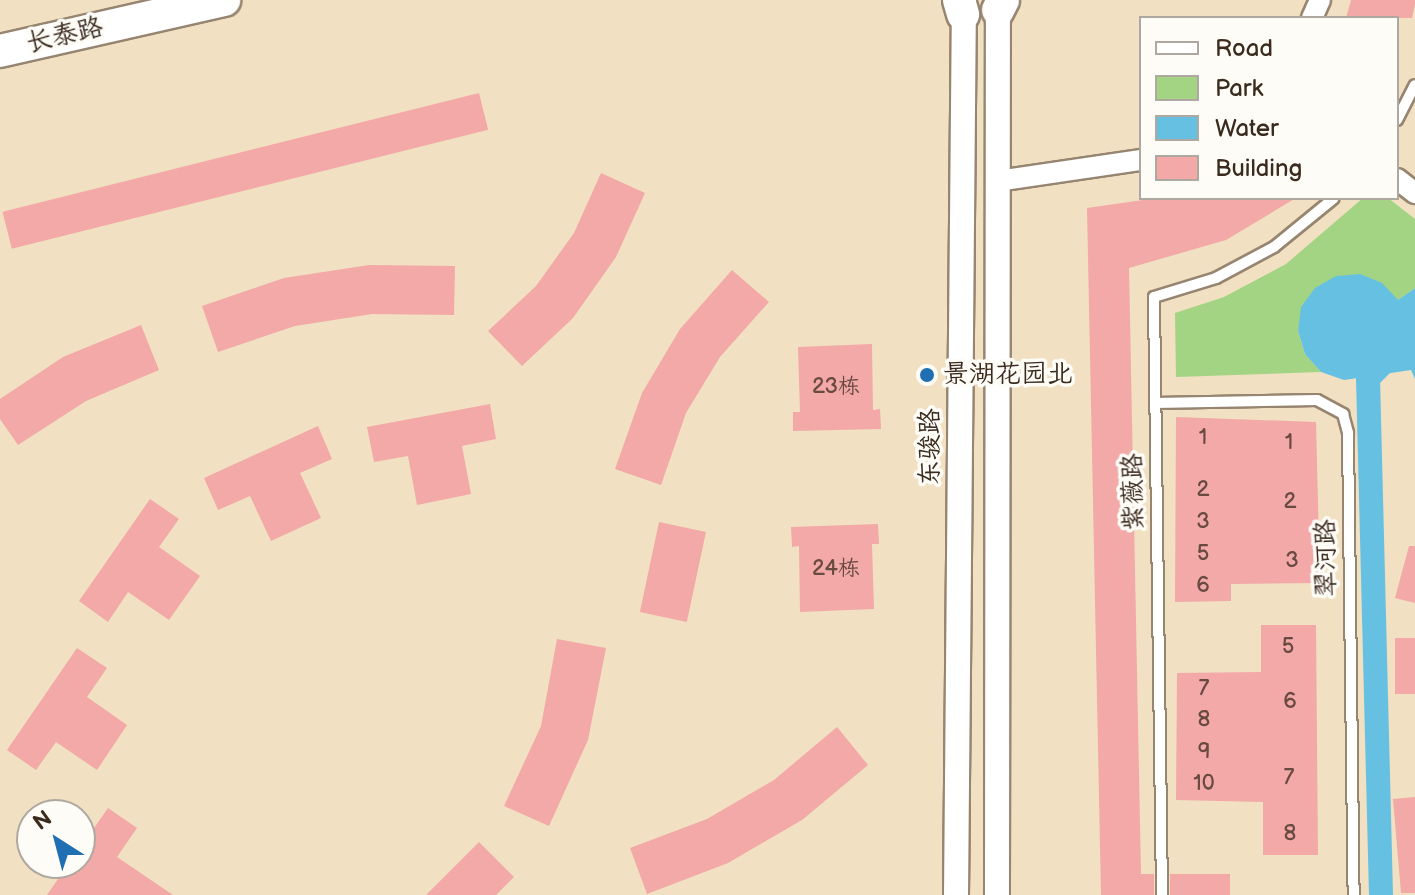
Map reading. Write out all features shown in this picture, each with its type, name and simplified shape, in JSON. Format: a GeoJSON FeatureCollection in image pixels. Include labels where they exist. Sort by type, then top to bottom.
{"type":"FeatureCollection","features":[{"type":"Feature","properties":{"kind":"highway","name":"长泰路"},"geometry":{"type":"LineString","coordinates":[[0,51],[224,0]]}},
{"type":"Feature","properties":{"kind":"street"},"geometry":{"type":"LineString","coordinates":[[997,895],[1000,3]]}},
{"type":"Feature","properties":{"kind":"street","name":"东骏路"},"geometry":{"type":"LineString","coordinates":[[956,895],[962,5]]}},
{"type":"Feature","properties":{"kind":"street"},"geometry":{"type":"LineString","coordinates":[[998,181],[1139,160]]}},
{"type":"Feature","properties":{"kind":"street"},"geometry":{"type":"LineString","coordinates":[[1399,181],[1415,193]]}},
{"type":"Feature","properties":{"kind":"lane"},"geometry":{"type":"LineString","coordinates":[[1399,116],[1415,85]]}},
{"type":"Feature","properties":{"kind":"lane","name":"紫薇路"},"geometry":{"type":"LineString","coordinates":[[1162,895],[1154,297],[1216,278],[1274,247],[1332,200]]}},
{"type":"Feature","properties":{"kind":"lane","name":"翠河路"},"geometry":{"type":"LineString","coordinates":[[1155,403],[1317,400],[1336,406],[1347,423],[1354,895]]}},
{"type":"Feature","properties":{"kind":"green space"},"geometry":{"type":"Polygon","coordinates":[[[1361,200],[1391,200],[1415,219],[1415,288],[1398,300],[1302,307],[1298,331],[1305,354],[1321,372],[1176,377],[1175,313],[1224,297],[1286,264],[1361,200]]]}},
{"type":"Feature","properties":{"kind":"water"},"geometry":{"type":"Polygon","coordinates":[[[1360,274],[1382,283],[1398,300],[1415,288],[1415,379],[1411,370],[1344,380],[1321,372],[1305,354],[1298,331],[1301,307],[1315,288],[1336,276],[1360,274]]]}},
{"type":"Feature","properties":{"kind":"building"},"geometry":{"type":"Polygon","coordinates":[[[1351,0],[1415,0],[1412,18],[1347,16],[1351,0]]]}},
{"type":"Feature","properties":{"kind":"building"},"geometry":{"type":"Polygon","coordinates":[[[479,93],[488,130],[12,249],[3,212],[479,93]]]}},
{"type":"Feature","properties":{"kind":"building"},"geometry":{"type":"Polygon","coordinates":[[[601,173],[645,193],[616,257],[573,318],[522,366],[488,331],[536,286],[574,233],[601,173]]]}},
{"type":"Feature","properties":{"kind":"building"},"geometry":{"type":"Polygon","coordinates":[[[1143,200],[1293,200],[1226,240],[1129,268],[1141,874],[1154,874],[1154,895],[1101,895],[1087,208],[1143,200]]]}},
{"type":"Feature","properties":{"kind":"building"},"geometry":{"type":"Polygon","coordinates":[[[369,265],[455,266],[454,315],[372,314],[295,326],[218,352],[202,306],[284,278],[369,265]]]}},
{"type":"Feature","properties":{"kind":"building"},"geometry":{"type":"Polygon","coordinates":[[[732,270],[769,302],[720,357],[686,413],[661,485],[615,469],[642,393],[680,329],[732,270]]]}},
{"type":"Feature","properties":{"kind":"building"},"geometry":{"type":"Polygon","coordinates":[[[141,325],[159,370],[86,401],[18,445],[0,419],[0,399],[63,357],[141,325]]]}},
{"type":"Feature","properties":{"kind":"building"},"geometry":{"type":"Polygon","coordinates":[[[872,344],[873,410],[880,409],[881,429],[793,431],[793,412],[800,412],[798,347],[872,344]]]}},
{"type":"Feature","properties":{"kind":"building"},"geometry":{"type":"Polygon","coordinates":[[[490,404],[496,439],[462,446],[471,494],[417,505],[408,456],[374,462],[367,427],[490,404]]]}},
{"type":"Feature","properties":{"kind":"building"},"geometry":{"type":"Polygon","coordinates":[[[1176,417],[1316,422],[1320,583],[1231,584],[1231,601],[1175,602],[1176,417]]]}},
{"type":"Feature","properties":{"kind":"building"},"geometry":{"type":"Polygon","coordinates":[[[318,426],[332,459],[300,473],[321,518],[271,541],[250,496],[218,510],[204,478],[318,426]]]}},
{"type":"Feature","properties":{"kind":"building"},"geometry":{"type":"Polygon","coordinates":[[[150,499],[179,519],[159,547],[200,576],[169,620],[128,592],[108,622],[79,601],[150,499]]]}},
{"type":"Feature","properties":{"kind":"building"},"geometry":{"type":"Polygon","coordinates":[[[659,522],[706,532],[687,622],[640,612],[659,522]]]}},
{"type":"Feature","properties":{"kind":"building"},"geometry":{"type":"Polygon","coordinates":[[[878,524],[879,544],[872,544],[874,609],[800,612],[799,546],[792,547],[791,527],[878,524]]]}},
{"type":"Feature","properties":{"kind":"building"},"geometry":{"type":"Polygon","coordinates":[[[1409,546],[1415,546],[1415,603],[1395,598],[1409,546]]]}},
{"type":"Feature","properties":{"kind":"building"},"geometry":{"type":"Polygon","coordinates":[[[1261,625],[1316,625],[1318,855],[1263,855],[1263,802],[1176,800],[1177,673],[1261,672],[1261,625]]]}},
{"type":"Feature","properties":{"kind":"building"},"geometry":{"type":"Polygon","coordinates":[[[1395,638],[1415,638],[1415,694],[1395,694],[1395,638]]]}},
{"type":"Feature","properties":{"kind":"building"},"geometry":{"type":"Polygon","coordinates":[[[557,639],[606,648],[588,740],[549,826],[504,806],[541,726],[557,639]]]}},
{"type":"Feature","properties":{"kind":"building"},"geometry":{"type":"Polygon","coordinates":[[[77,648],[107,668],[87,697],[127,725],[97,770],[56,742],[36,770],[7,750],[77,648]]]}},
{"type":"Feature","properties":{"kind":"building"},"geometry":{"type":"Polygon","coordinates":[[[837,727],[868,765],[802,820],[728,863],[647,894],[630,848],[707,819],[774,780],[837,727]]]}},
{"type":"Feature","properties":{"kind":"building"},"geometry":{"type":"Polygon","coordinates":[[[1415,797],[1415,893],[1401,893],[1393,799],[1415,797]]]}},
{"type":"Feature","properties":{"kind":"building"},"geometry":{"type":"Polygon","coordinates":[[[108,808],[137,828],[117,857],[173,895],[47,895],[58,879],[96,879],[96,825],[108,808]]]}},
{"type":"Feature","properties":{"kind":"building"},"geometry":{"type":"Polygon","coordinates":[[[479,842],[514,877],[496,895],[426,895],[479,842]]]}},
{"type":"Feature","properties":{"kind":"building"},"geometry":{"type":"Polygon","coordinates":[[[1170,874],[1230,874],[1230,895],[1170,895],[1170,874]]]}},
{"type":"Feature","properties":{"kind":"waterway"},"geometry":{"type":"LineString","coordinates":[[1381,895],[1368,378],[1415,331]]}},
{"type":"Feature","properties":{"kind":"place","name":"景湖花园北"},"geometry":{"type":"Point","coordinates":[927,375]}}]}
